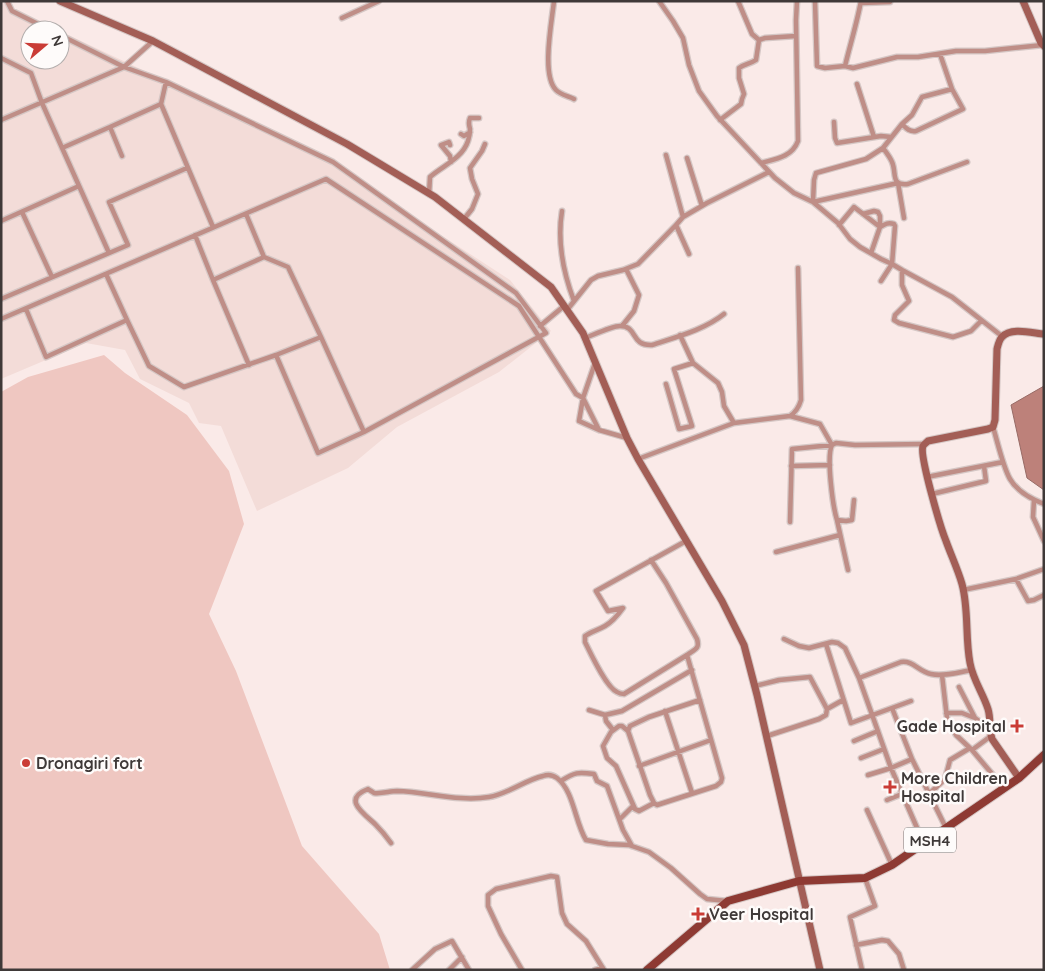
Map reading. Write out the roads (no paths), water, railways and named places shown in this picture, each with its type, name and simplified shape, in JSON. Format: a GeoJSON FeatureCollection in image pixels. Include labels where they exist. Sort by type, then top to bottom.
{"type":"FeatureCollection","features":[{"type":"Feature","properties":{"kind":"main road","name":"MSH4"},"geometry":{"type":"LineString","coordinates":[[647,970],[728,901],[799,881],[866,878],[892,865],[1019,778],[1044,755]]}},
{"type":"Feature","properties":{"kind":"street"},"geometry":{"type":"LineString","coordinates":[[7,1],[12,11],[30,20]]}},
{"type":"Feature","properties":{"kind":"street"},"geometry":{"type":"LineString","coordinates":[[60,1],[152,41],[347,144],[429,194],[551,287],[585,338],[638,459],[722,601],[744,644],[767,736],[820,970]]}},
{"type":"Feature","properties":{"kind":"street"},"geometry":{"type":"LineString","coordinates":[[342,18],[380,1]]}},
{"type":"Feature","properties":{"kind":"street"},"geometry":{"type":"LineString","coordinates":[[554,1],[548,57],[550,79],[555,89],[561,94],[574,98]]}},
{"type":"Feature","properties":{"kind":"street"},"geometry":{"type":"LineString","coordinates":[[659,1],[683,38],[698,91],[720,120],[775,178],[794,193],[813,202],[839,225],[850,239],[881,260],[892,264],[952,297],[1002,337]]}},
{"type":"Feature","properties":{"kind":"street"},"geometry":{"type":"LineString","coordinates":[[738,1],[752,34],[759,40]]}},
{"type":"Feature","properties":{"kind":"street"},"geometry":{"type":"LineString","coordinates":[[761,163],[786,156],[796,147],[798,141],[797,1]]}},
{"type":"Feature","properties":{"kind":"street"},"geometry":{"type":"LineString","coordinates":[[815,1],[817,66],[826,68],[845,66],[852,68],[897,57],[918,57],[956,51],[985,51],[1043,45],[1023,1]]}},
{"type":"Feature","properties":{"kind":"street"},"geometry":{"type":"LineString","coordinates":[[845,66],[861,2],[890,2]]}},
{"type":"Feature","properties":{"kind":"street"},"geometry":{"type":"LineString","coordinates":[[759,40],[796,36]]}},
{"type":"Feature","properties":{"kind":"street"},"geometry":{"type":"LineString","coordinates":[[70,40],[124,67],[166,82],[334,162],[516,293],[546,333],[364,432],[318,453],[276,355]]}},
{"type":"Feature","properties":{"kind":"street"},"geometry":{"type":"LineString","coordinates":[[720,120],[741,104],[744,94],[738,68],[756,60],[759,40]]}},
{"type":"Feature","properties":{"kind":"street"},"geometry":{"type":"LineString","coordinates":[[1,120],[124,67],[152,41]]}},
{"type":"Feature","properties":{"kind":"street"},"geometry":{"type":"LineString","coordinates":[[902,124],[907,129],[916,131],[963,109],[952,89],[940,54]]}},
{"type":"Feature","properties":{"kind":"street"},"geometry":{"type":"LineString","coordinates":[[1,58],[31,73],[42,103],[108,253]]}},
{"type":"Feature","properties":{"kind":"street"},"geometry":{"type":"LineString","coordinates":[[166,82],[161,104],[213,227]]}},
{"type":"Feature","properties":{"kind":"street"},"geometry":{"type":"LineString","coordinates":[[857,84],[874,137]]}},
{"type":"Feature","properties":{"kind":"street"},"geometry":{"type":"LineString","coordinates":[[813,202],[816,173],[866,159],[883,148],[902,124],[912,115],[922,97],[952,89]]}},
{"type":"Feature","properties":{"kind":"street"},"geometry":{"type":"LineString","coordinates":[[62,148],[161,104]]}},
{"type":"Feature","properties":{"kind":"street"},"geometry":{"type":"LineString","coordinates":[[429,194],[430,177],[451,162],[467,144],[470,132],[468,122],[470,118],[479,118]]}},
{"type":"Feature","properties":{"kind":"street"},"geometry":{"type":"LineString","coordinates":[[834,122],[837,143],[882,136],[891,137]]}},
{"type":"Feature","properties":{"kind":"street"},"geometry":{"type":"LineString","coordinates":[[110,128],[122,156]]}},
{"type":"Feature","properties":{"kind":"street"},"geometry":{"type":"LineString","coordinates":[[461,134],[464,136],[470,132]]}},
{"type":"Feature","properties":{"kind":"street"},"geometry":{"type":"LineString","coordinates":[[450,145],[449,142],[441,144],[450,156],[451,162]]}},
{"type":"Feature","properties":{"kind":"street"},"geometry":{"type":"LineString","coordinates":[[464,219],[472,209],[478,194],[470,168],[482,151],[484,144]]}},
{"type":"Feature","properties":{"kind":"street"},"geometry":{"type":"LineString","coordinates":[[883,148],[892,162],[904,218]]}},
{"type":"Feature","properties":{"kind":"street"},"geometry":{"type":"LineString","coordinates":[[666,155],[683,217]]}},
{"type":"Feature","properties":{"kind":"street"},"geometry":{"type":"LineString","coordinates":[[687,158],[702,206]]}},
{"type":"Feature","properties":{"kind":"street"},"geometry":{"type":"LineString","coordinates":[[813,202],[898,183],[901,185],[908,184],[966,162]]}},
{"type":"Feature","properties":{"kind":"street"},"geometry":{"type":"LineString","coordinates":[[1,299],[128,245],[109,202],[187,168]]}},
{"type":"Feature","properties":{"kind":"street"},"geometry":{"type":"LineString","coordinates":[[540,326],[574,302],[591,280],[598,276],[638,264],[683,217],[769,172]]}},
{"type":"Feature","properties":{"kind":"street"},"geometry":{"type":"LineString","coordinates":[[1,319],[326,180],[519,306],[576,394],[583,398],[599,430]]}},
{"type":"Feature","properties":{"kind":"street"},"geometry":{"type":"LineString","coordinates":[[1,221],[79,186]]}},
{"type":"Feature","properties":{"kind":"street"},"geometry":{"type":"LineString","coordinates":[[839,225],[854,207],[880,227]]}},
{"type":"Feature","properties":{"kind":"street"},"geometry":{"type":"LineString","coordinates":[[562,211],[560,233],[562,260],[565,276],[574,302]]}},
{"type":"Feature","properties":{"kind":"street"},"geometry":{"type":"LineString","coordinates":[[863,214],[874,211],[878,212],[880,216],[880,227],[870,253]]}},
{"type":"Feature","properties":{"kind":"street"},"geometry":{"type":"LineString","coordinates":[[22,212],[52,277]]}},
{"type":"Feature","properties":{"kind":"street"},"geometry":{"type":"LineString","coordinates":[[246,214],[264,257],[288,267],[364,432]]}},
{"type":"Feature","properties":{"kind":"street"},"geometry":{"type":"LineString","coordinates":[[880,227],[886,223],[891,223],[895,226],[892,264],[881,281]]}},
{"type":"Feature","properties":{"kind":"street"},"geometry":{"type":"LineString","coordinates":[[676,225],[689,254]]}},
{"type":"Feature","properties":{"kind":"street"},"geometry":{"type":"LineString","coordinates":[[195,235],[249,365]]}},
{"type":"Feature","properties":{"kind":"street"},"geometry":{"type":"LineString","coordinates":[[213,280],[264,257]]}},
{"type":"Feature","properties":{"kind":"street"},"geometry":{"type":"LineString","coordinates":[[790,416],[799,406],[801,400],[798,268]]}},
{"type":"Feature","properties":{"kind":"street"},"geometry":{"type":"LineString","coordinates":[[622,326],[634,311],[639,296],[626,269]]}},
{"type":"Feature","properties":{"kind":"street"},"geometry":{"type":"LineString","coordinates":[[902,270],[902,285],[909,301],[895,315],[894,320],[953,337],[971,331],[982,321]]}},
{"type":"Feature","properties":{"kind":"street"},"geometry":{"type":"LineString","coordinates":[[106,274],[149,366],[184,387],[249,365],[321,337]]}},
{"type":"Feature","properties":{"kind":"street"},"geometry":{"type":"LineString","coordinates":[[26,309],[46,357],[127,320]]}},
{"type":"Feature","properties":{"kind":"street"},"geometry":{"type":"LineString","coordinates":[[585,338],[617,326],[622,326],[632,331],[638,341],[646,345],[652,345],[714,321],[724,314]]}},
{"type":"Feature","properties":{"kind":"street"},"geometry":{"type":"LineString","coordinates":[[1044,334],[1008,333],[1000,339],[997,349],[995,420],[993,427],[1009,479],[1034,500],[1044,504]]}},
{"type":"Feature","properties":{"kind":"street"},"geometry":{"type":"LineString","coordinates":[[680,335],[694,363],[718,383],[722,392],[724,406],[734,423]]}},
{"type":"Feature","properties":{"kind":"street"},"geometry":{"type":"LineString","coordinates":[[595,362],[583,398],[579,421],[599,430],[628,438]]}},
{"type":"Feature","properties":{"kind":"street"},"geometry":{"type":"LineString","coordinates":[[694,363],[674,369],[695,436]]}},
{"type":"Feature","properties":{"kind":"street"},"geometry":{"type":"LineString","coordinates":[[666,384],[679,429],[692,426]]}},
{"type":"Feature","properties":{"kind":"street"},"geometry":{"type":"LineString","coordinates":[[638,459],[695,436],[734,423],[790,416],[820,424],[832,446],[830,449],[830,465],[833,506],[848,570]]}},
{"type":"Feature","properties":{"kind":"street"},"geometry":{"type":"LineString","coordinates":[[790,522],[792,449],[832,446],[836,443],[855,445],[924,444],[928,441],[993,427]]}},
{"type":"Feature","properties":{"kind":"street"},"geometry":{"type":"LineString","coordinates":[[924,444],[922,447],[940,526],[962,584],[968,651],[972,670],[988,709],[991,732],[996,746],[1019,778]]}},
{"type":"Feature","properties":{"kind":"street"},"geometry":{"type":"LineString","coordinates":[[928,477],[1004,462]]}},
{"type":"Feature","properties":{"kind":"street"},"geometry":{"type":"LineString","coordinates":[[791,466],[830,465]]}},
{"type":"Feature","properties":{"kind":"street"},"geometry":{"type":"LineString","coordinates":[[932,494],[986,481],[984,466]]}},
{"type":"Feature","properties":{"kind":"street"},"geometry":{"type":"LineString","coordinates":[[837,520],[852,520],[854,500]]}},
{"type":"Feature","properties":{"kind":"street"},"geometry":{"type":"LineString","coordinates":[[1034,500],[1032,517],[1044,541]]}},
{"type":"Feature","properties":{"kind":"street"},"geometry":{"type":"LineString","coordinates":[[776,552],[840,535]]}},
{"type":"Feature","properties":{"kind":"street"},"geometry":{"type":"LineString","coordinates":[[651,560],[697,639],[698,645],[697,648],[687,655],[624,694],[619,693],[614,691],[604,678],[585,642],[585,636],[608,624],[624,608],[608,611],[596,590],[651,560],[686,541]]}},
{"type":"Feature","properties":{"kind":"street"},"geometry":{"type":"LineString","coordinates":[[963,590],[1016,578],[1044,569]]}},
{"type":"Feature","properties":{"kind":"street"},"geometry":{"type":"LineString","coordinates":[[1016,578],[1028,601],[1044,595]]}},
{"type":"Feature","properties":{"kind":"street"},"geometry":{"type":"LineString","coordinates":[[784,639],[799,646],[809,648],[832,642],[838,643],[845,648],[891,768],[924,844]]}},
{"type":"Feature","properties":{"kind":"street"},"geometry":{"type":"LineString","coordinates":[[826,644],[851,723],[912,701]]}},
{"type":"Feature","properties":{"kind":"street"},"geometry":{"type":"LineString","coordinates":[[654,803],[639,766],[628,731],[619,726],[613,730],[603,746],[607,758],[616,766],[633,806],[639,811],[654,803],[657,805],[716,786],[721,782],[722,778],[712,740],[687,655]]}},
{"type":"Feature","properties":{"kind":"street"},"geometry":{"type":"LineString","coordinates":[[858,678],[901,662],[912,664],[930,674],[942,675],[972,670]]}},
{"type":"Feature","properties":{"kind":"street"},"geometry":{"type":"LineString","coordinates":[[588,710],[605,715],[622,711],[692,670]]}},
{"type":"Feature","properties":{"kind":"street"},"geometry":{"type":"LineString","coordinates":[[942,675],[947,718],[956,735],[971,749],[1004,788]]}},
{"type":"Feature","properties":{"kind":"street"},"geometry":{"type":"LineString","coordinates":[[755,686],[779,680],[810,677],[827,709],[826,715],[819,719],[767,736]]}},
{"type":"Feature","properties":{"kind":"street"},"geometry":{"type":"LineString","coordinates":[[960,687],[975,718]]}},
{"type":"Feature","properties":{"kind":"street"},"geometry":{"type":"LineString","coordinates":[[628,731],[630,726],[649,717],[700,700]]}},
{"type":"Feature","properties":{"kind":"street"},"geometry":{"type":"LineString","coordinates":[[827,709],[844,700]]}},
{"type":"Feature","properties":{"kind":"street"},"geometry":{"type":"LineString","coordinates":[[892,708],[912,759],[946,828]]}},
{"type":"Feature","properties":{"kind":"street"},"geometry":{"type":"LineString","coordinates":[[665,711],[692,794]]}},
{"type":"Feature","properties":{"kind":"street"},"geometry":{"type":"LineString","coordinates":[[946,713],[962,713],[975,718],[991,732]]}},
{"type":"Feature","properties":{"kind":"street"},"geometry":{"type":"LineString","coordinates":[[605,715],[606,721],[613,730]]}},
{"type":"Feature","properties":{"kind":"street"},"geometry":{"type":"LineString","coordinates":[[854,741],[878,732]]}},
{"type":"Feature","properties":{"kind":"street"},"geometry":{"type":"LineString","coordinates":[[929,794],[945,779],[950,760],[971,749],[991,732]]}},
{"type":"Feature","properties":{"kind":"street"},"geometry":{"type":"LineString","coordinates":[[639,766],[712,740]]}},
{"type":"Feature","properties":{"kind":"street"},"geometry":{"type":"LineString","coordinates":[[861,758],[884,749]]}},
{"type":"Feature","properties":{"kind":"street"},"geometry":{"type":"LineString","coordinates":[[868,775],[912,759]]}},
{"type":"Feature","properties":{"kind":"street"},"geometry":{"type":"LineString","coordinates":[[561,781],[572,774],[581,772],[594,774],[597,781],[607,786],[623,830],[632,846]]}},
{"type":"Feature","properties":{"kind":"street"},"geometry":{"type":"LineString","coordinates":[[391,843],[358,808],[356,798],[360,792],[368,789],[374,793],[397,791],[440,796],[490,797],[544,775],[554,776],[561,781],[566,789],[582,834],[586,840],[632,846],[649,852],[707,899],[728,901]]}},
{"type":"Feature","properties":{"kind":"street"},"geometry":{"type":"LineString","coordinates":[[887,800],[902,794]]}},
{"type":"Feature","properties":{"kind":"street"},"geometry":{"type":"LineString","coordinates":[[620,818],[633,806]]}},
{"type":"Feature","properties":{"kind":"street"},"geometry":{"type":"LineString","coordinates":[[867,810],[892,865]]}},
{"type":"Feature","properties":{"kind":"street"},"geometry":{"type":"LineString","coordinates":[[522,970],[501,934],[488,906],[488,896],[496,889],[551,876],[557,877],[562,913],[567,924],[586,941],[604,969],[594,970]]}},
{"type":"Feature","properties":{"kind":"street"},"geometry":{"type":"LineString","coordinates":[[862,970],[850,917],[875,906],[866,878]]}},
{"type":"Feature","properties":{"kind":"street"},"geometry":{"type":"LineString","coordinates":[[856,945],[882,940],[888,941],[899,954],[904,970]]}},
{"type":"Feature","properties":{"kind":"street"},"geometry":{"type":"LineString","coordinates":[[412,970],[435,949],[452,941],[468,970]]}},
{"type":"Feature","properties":{"kind":"street"},"geometry":{"type":"LineString","coordinates":[[449,970],[462,957]]}},
{"type":"Feature","properties":{"kind":"place","name":"Gade Hospital"},"geometry":{"type":"Point","coordinates":[1017,726]}},
{"type":"Feature","properties":{"kind":"place","name":"Dronagiri fort"},"geometry":{"type":"Point","coordinates":[26,763]}},
{"type":"Feature","properties":{"kind":"place","name":"More Children Hospital"},"geometry":{"type":"Point","coordinates":[890,787]}},
{"type":"Feature","properties":{"kind":"place","name":"Veer Hospital"},"geometry":{"type":"Point","coordinates":[698,914]}}]}
